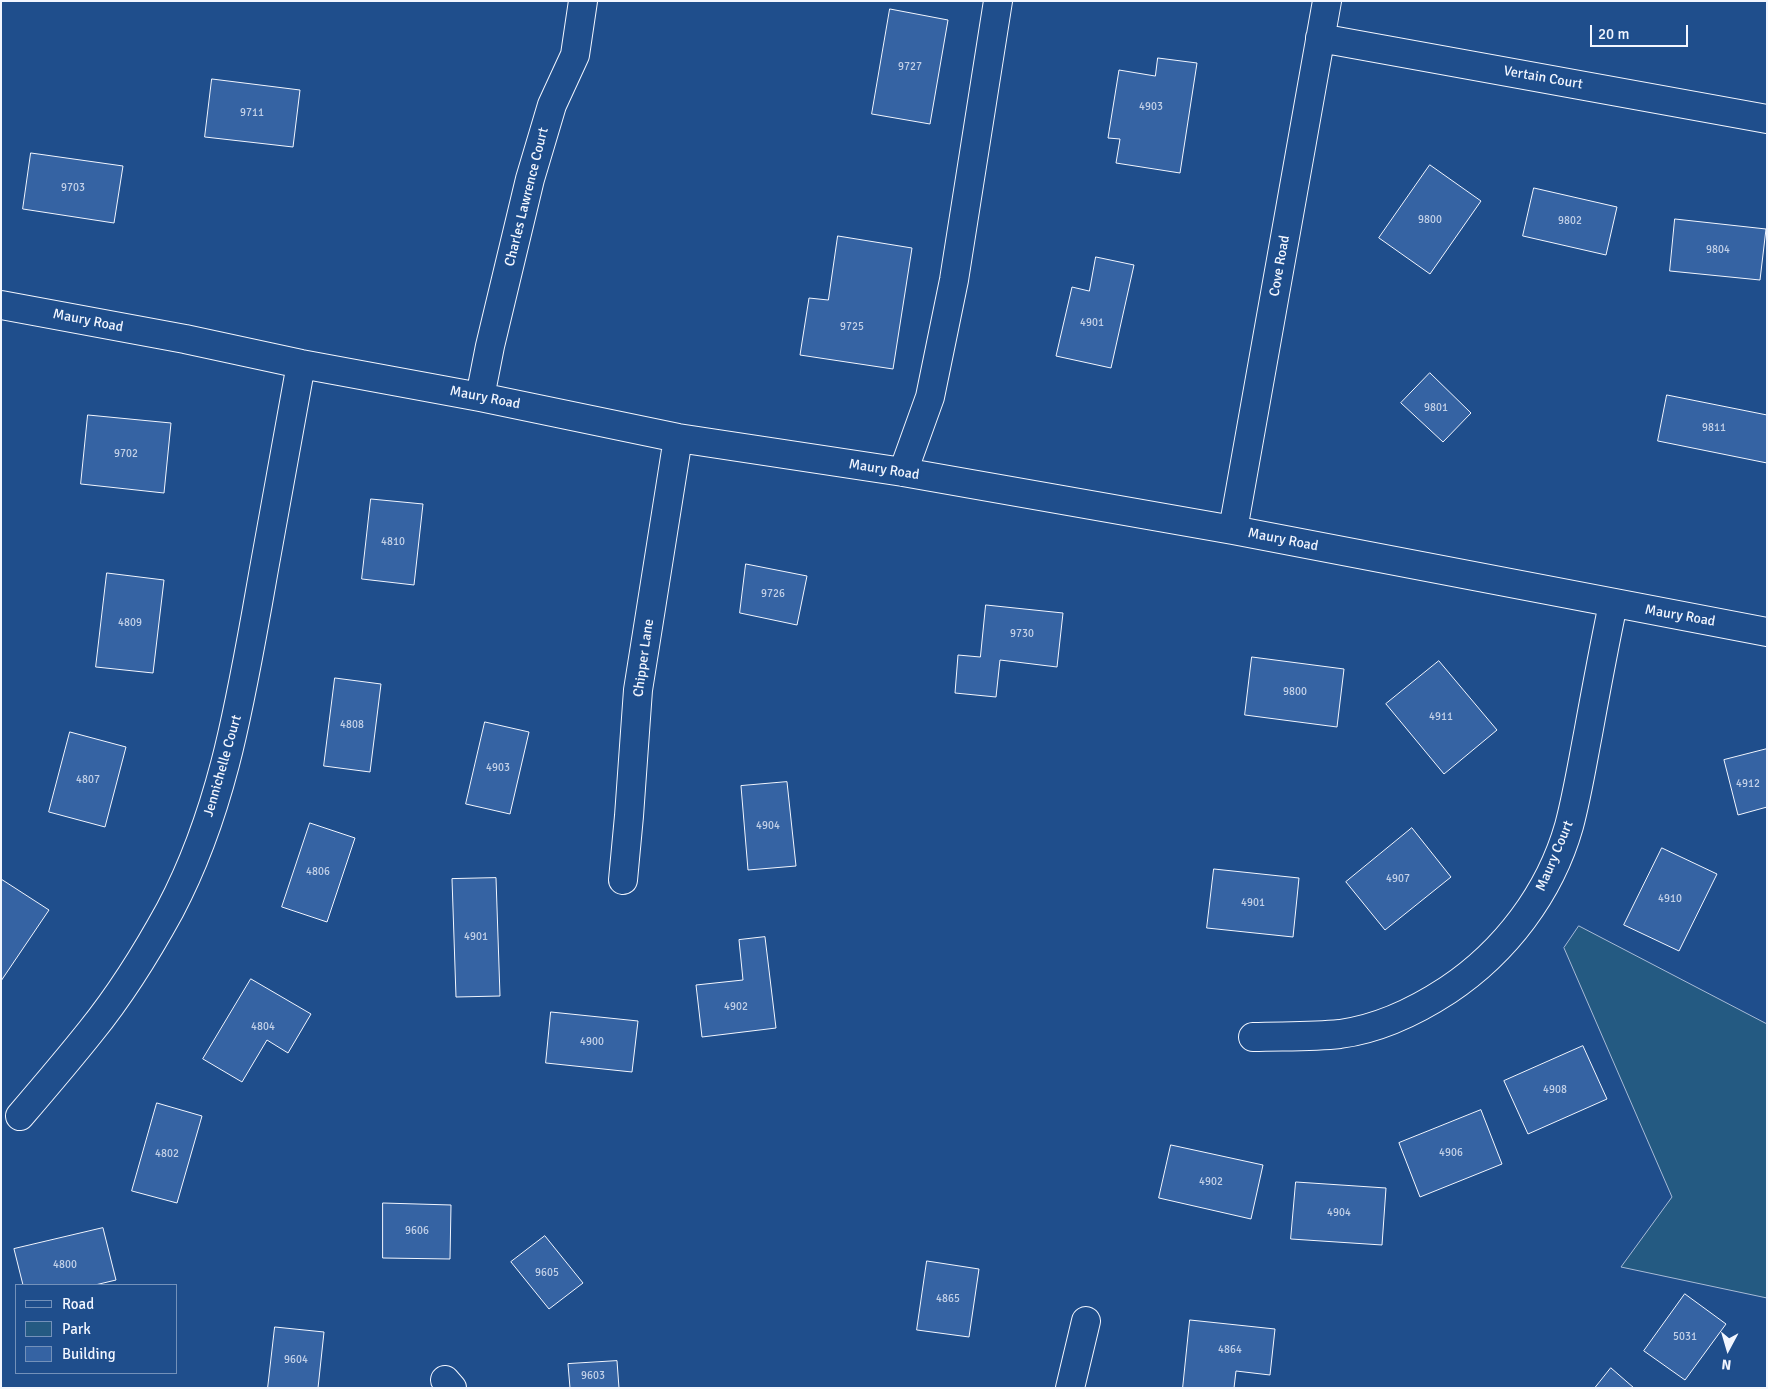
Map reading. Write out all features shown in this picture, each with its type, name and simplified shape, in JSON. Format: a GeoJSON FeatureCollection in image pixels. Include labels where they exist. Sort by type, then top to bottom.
{"type":"FeatureCollection","features":[{"type":"Feature","properties":{"kind":"street","name":"Charles Lawrence Court"},"geometry":{"type":"LineString","coordinates":[[480,397],[530,179],[552,105],[575,55],[583,1]]}},
{"type":"Feature","properties":{"kind":"street"},"geometry":{"type":"LineString","coordinates":[[903,472],[930,397],[954,280],[998,1]]}},
{"type":"Feature","properties":{"kind":"street","name":"Cove Road"},"geometry":{"type":"LineString","coordinates":[[1233,530],[1326,1]]}},
{"type":"Feature","properties":{"kind":"street","name":"Vertain Court"},"geometry":{"type":"LineString","coordinates":[[1320,38],[1767,119]]}},
{"type":"Feature","properties":{"kind":"street","name":"Maury Road"},"geometry":{"type":"LineString","coordinates":[[1,305],[185,339],[301,364],[480,397],[678,438],[903,472],[1233,530],[1767,632]]}},
{"type":"Feature","properties":{"kind":"street","name":"Jennichelle Court"},"geometry":{"type":"LineString","coordinates":[[20,1116],[92,1030],[138,964],[170,909],[194,858],[218,792],[232,742],[301,364]]}},
{"type":"Feature","properties":{"kind":"street","name":"Chipper Lane"},"geometry":{"type":"LineString","coordinates":[[623,880],[638,690],[678,438]]}},
{"type":"Feature","properties":{"kind":"street","name":"Maury Court"},"geometry":{"type":"LineString","coordinates":[[1253,1037],[1340,1034],[1397,1017],[1433,1000],[1462,980],[1492,954],[1515,929],[1532,906],[1549,876],[1568,828],[1613,604]]}},
{"type":"Feature","properties":{"kind":"street"},"geometry":{"type":"LineString","coordinates":[[1070,1388],[1086,1321]]}},
{"type":"Feature","properties":{"kind":"green space"},"geometry":{"type":"Polygon","coordinates":[[[1579,926],[1767,1024],[1767,1298],[1621,1267],[1672,1197],[1564,948],[1579,926]]]}},
{"type":"Feature","properties":{"kind":"building"},"geometry":{"type":"Polygon","coordinates":[[[890,9],[948,20],[930,124],[872,114],[890,9]]]}},
{"type":"Feature","properties":{"kind":"building"},"geometry":{"type":"Polygon","coordinates":[[[1158,58],[1197,63],[1180,173],[1116,163],[1120,139],[1108,138],[1119,70],[1155,76],[1158,58]]]}},
{"type":"Feature","properties":{"kind":"building"},"geometry":{"type":"Polygon","coordinates":[[[212,79],[300,90],[293,147],[205,137],[212,79]]]}},
{"type":"Feature","properties":{"kind":"building"},"geometry":{"type":"Polygon","coordinates":[[[31,153],[123,166],[114,223],[23,209],[31,153]]]}},
{"type":"Feature","properties":{"kind":"building"},"geometry":{"type":"Polygon","coordinates":[[[1430,165],[1481,201],[1430,274],[1379,238],[1430,165]]]}},
{"type":"Feature","properties":{"kind":"building"},"geometry":{"type":"Polygon","coordinates":[[[1534,188],[1617,207],[1606,255],[1523,236],[1534,188]]]}},
{"type":"Feature","properties":{"kind":"building"},"geometry":{"type":"Polygon","coordinates":[[[1675,219],[1766,229],[1760,280],[1670,271],[1675,219]]]}},
{"type":"Feature","properties":{"kind":"building"},"geometry":{"type":"Polygon","coordinates":[[[838,236],[912,248],[893,369],[800,355],[809,298],[828,300],[838,236]]]}},
{"type":"Feature","properties":{"kind":"building"},"geometry":{"type":"Polygon","coordinates":[[[1096,257],[1134,265],[1111,368],[1056,356],[1072,287],[1089,291],[1096,257]]]}},
{"type":"Feature","properties":{"kind":"building"},"geometry":{"type":"Polygon","coordinates":[[[1430,373],[1471,413],[1443,442],[1401,403],[1430,373]]]}},
{"type":"Feature","properties":{"kind":"building"},"geometry":{"type":"Polygon","coordinates":[[[1667,395],[1767,415],[1767,463],[1658,441],[1667,395]]]}},
{"type":"Feature","properties":{"kind":"building"},"geometry":{"type":"Polygon","coordinates":[[[88,415],[171,423],[164,493],[81,484],[88,415]]]}},
{"type":"Feature","properties":{"kind":"building"},"geometry":{"type":"Polygon","coordinates":[[[371,499],[423,504],[414,585],[362,579],[371,499]]]}},
{"type":"Feature","properties":{"kind":"building"},"geometry":{"type":"Polygon","coordinates":[[[746,564],[807,576],[797,625],[740,613],[746,564]]]}},
{"type":"Feature","properties":{"kind":"building"},"geometry":{"type":"Polygon","coordinates":[[[107,573],[164,580],[153,673],[96,667],[107,573]]]}},
{"type":"Feature","properties":{"kind":"building"},"geometry":{"type":"Polygon","coordinates":[[[986,605],[1063,613],[1057,667],[1000,660],[996,697],[955,693],[958,655],[980,657],[986,605]]]}},
{"type":"Feature","properties":{"kind":"building"},"geometry":{"type":"Polygon","coordinates":[[[1252,657],[1344,669],[1337,727],[1245,715],[1252,657]]]}},
{"type":"Feature","properties":{"kind":"building"},"geometry":{"type":"Polygon","coordinates":[[[1439,661],[1497,730],[1444,774],[1386,704],[1439,661]]]}},
{"type":"Feature","properties":{"kind":"building"},"geometry":{"type":"Polygon","coordinates":[[[335,678],[381,684],[370,772],[324,766],[335,678]]]}},
{"type":"Feature","properties":{"kind":"building"},"geometry":{"type":"Polygon","coordinates":[[[485,722],[529,732],[510,814],[466,804],[485,722]]]}},
{"type":"Feature","properties":{"kind":"building"},"geometry":{"type":"Polygon","coordinates":[[[70,732],[126,747],[105,827],[49,812],[70,732]]]}},
{"type":"Feature","properties":{"kind":"building"},"geometry":{"type":"Polygon","coordinates":[[[1767,749],[1767,807],[1738,815],[1724,760],[1767,749]]]}},
{"type":"Feature","properties":{"kind":"building"},"geometry":{"type":"Polygon","coordinates":[[[787,782],[796,866],[748,870],[741,786],[787,782]]]}},
{"type":"Feature","properties":{"kind":"building"},"geometry":{"type":"Polygon","coordinates":[[[310,823],[355,838],[327,922],[282,907],[310,823]]]}},
{"type":"Feature","properties":{"kind":"building"},"geometry":{"type":"Polygon","coordinates":[[[1412,828],[1451,877],[1385,930],[1346,882],[1412,828]]]}},
{"type":"Feature","properties":{"kind":"building"},"geometry":{"type":"Polygon","coordinates":[[[1662,848],[1717,874],[1679,951],[1624,925],[1662,848]]]}},
{"type":"Feature","properties":{"kind":"building"},"geometry":{"type":"Polygon","coordinates":[[[1214,869],[1299,878],[1293,937],[1207,928],[1214,869]]]}},
{"type":"Feature","properties":{"kind":"building"},"geometry":{"type":"Polygon","coordinates":[[[496,878],[500,996],[456,997],[452,879],[496,878]]]}},
{"type":"Feature","properties":{"kind":"building"},"geometry":{"type":"Polygon","coordinates":[[[1,879],[49,910],[1,981],[1,879]]]}},
{"type":"Feature","properties":{"kind":"building"},"geometry":{"type":"Polygon","coordinates":[[[765,937],[776,1028],[702,1037],[696,985],[743,980],[739,940],[765,937]]]}},
{"type":"Feature","properties":{"kind":"building"},"geometry":{"type":"Polygon","coordinates":[[[251,979],[311,1014],[288,1053],[267,1040],[242,1082],[203,1059],[251,979]]]}},
{"type":"Feature","properties":{"kind":"building"},"geometry":{"type":"Polygon","coordinates":[[[551,1012],[638,1021],[632,1072],[546,1063],[551,1012]]]}},
{"type":"Feature","properties":{"kind":"building"},"geometry":{"type":"Polygon","coordinates":[[[1583,1046],[1607,1099],[1528,1134],[1504,1081],[1583,1046]]]}},
{"type":"Feature","properties":{"kind":"building"},"geometry":{"type":"Polygon","coordinates":[[[157,1103],[202,1116],[177,1203],[132,1191],[157,1103]]]}},
{"type":"Feature","properties":{"kind":"building"},"geometry":{"type":"Polygon","coordinates":[[[1481,1110],[1502,1164],[1420,1197],[1399,1143],[1481,1110]]]}},
{"type":"Feature","properties":{"kind":"building"},"geometry":{"type":"Polygon","coordinates":[[[1171,1145],[1263,1165],[1251,1219],[1159,1198],[1171,1145]]]}},
{"type":"Feature","properties":{"kind":"building"},"geometry":{"type":"Polygon","coordinates":[[[1296,1182],[1386,1188],[1382,1245],[1291,1239],[1296,1182]]]}},
{"type":"Feature","properties":{"kind":"building"},"geometry":{"type":"Polygon","coordinates":[[[383,1203],[451,1205],[450,1259],[383,1258],[383,1203]]]}},
{"type":"Feature","properties":{"kind":"building"},"geometry":{"type":"Polygon","coordinates":[[[103,1228],[116,1280],[99,1284],[23,1284],[14,1249],[103,1228]]]}},
{"type":"Feature","properties":{"kind":"building"},"geometry":{"type":"Polygon","coordinates":[[[545,1236],[583,1283],[549,1309],[511,1262],[545,1236]]]}},
{"type":"Feature","properties":{"kind":"building"},"geometry":{"type":"Polygon","coordinates":[[[927,1261],[979,1269],[969,1337],[917,1330],[927,1261]]]}},
{"type":"Feature","properties":{"kind":"building"},"geometry":{"type":"Polygon","coordinates":[[[1685,1294],[1726,1324],[1685,1380],[1644,1351],[1685,1294]]]}},
{"type":"Feature","properties":{"kind":"building"},"geometry":{"type":"Polygon","coordinates":[[[1190,1320],[1275,1329],[1270,1375],[1236,1371],[1234,1388],[1183,1388],[1190,1320]]]}},
{"type":"Feature","properties":{"kind":"building"},"geometry":{"type":"Polygon","coordinates":[[[275,1327],[324,1332],[318,1388],[268,1388],[275,1327]]]}},
{"type":"Feature","properties":{"kind":"building"},"geometry":{"type":"Polygon","coordinates":[[[617,1361],[619,1388],[570,1388],[568,1364],[617,1361]]]}},
{"type":"Feature","properties":{"kind":"building"},"geometry":{"type":"Polygon","coordinates":[[[1611,1368],[1634,1388],[1595,1388],[1611,1368]]]}}]}
